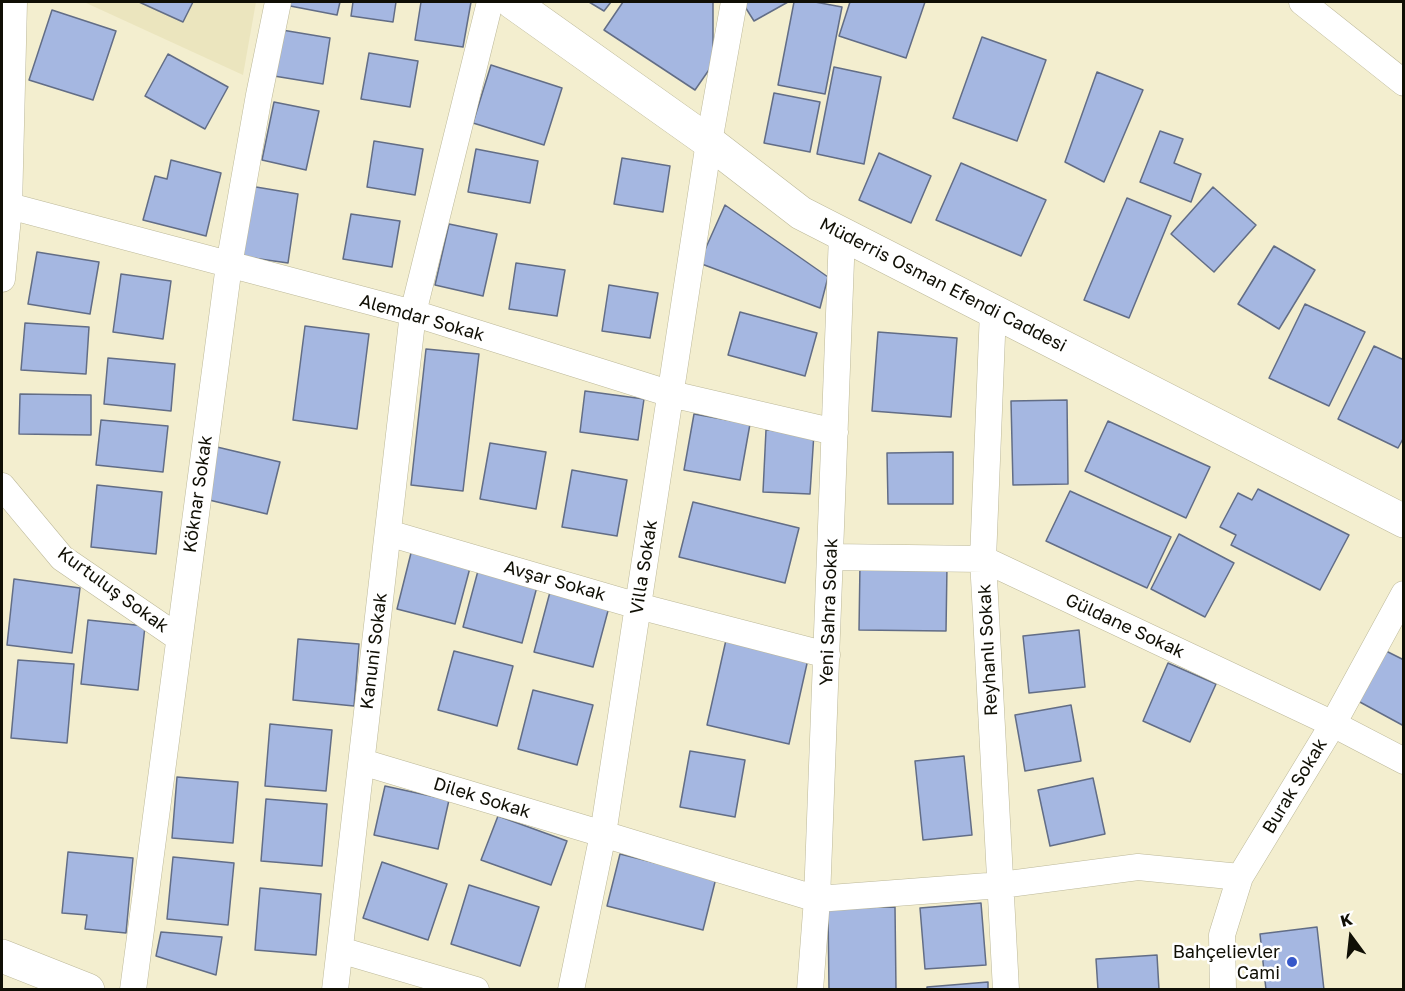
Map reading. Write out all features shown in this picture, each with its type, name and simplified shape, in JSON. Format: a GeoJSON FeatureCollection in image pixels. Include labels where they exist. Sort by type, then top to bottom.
{"type":"FeatureCollection","features":[{"type":"Feature","properties":{"kind":"main road","name":"Müderris Osman Efendi Caddesi"},"geometry":{"type":"LineString","coordinates":[[512,2],[709,142],[801,213],[1404,521]]}},
{"type":"Feature","properties":{"kind":"main road"},"geometry":{"type":"LineString","coordinates":[[2,956],[88,990]]}},
{"type":"Feature","properties":{"kind":"street"},"geometry":{"type":"LineString","coordinates":[[2,279],[14,2]]}},
{"type":"Feature","properties":{"kind":"street","name":"Köknar Sokak"},"geometry":{"type":"LineString","coordinates":[[133,990],[229,265],[278,2]]}},
{"type":"Feature","properties":{"kind":"street","name":"Kanuni Sokak"},"geometry":{"type":"LineString","coordinates":[[335,990],[413,314],[490,2]]}},
{"type":"Feature","properties":{"kind":"street","name":"Villa Sokak"},"geometry":{"type":"LineString","coordinates":[[571,990],[603,834],[709,142],[734,2]]}},
{"type":"Feature","properties":{"kind":"street"},"geometry":{"type":"LineString","coordinates":[[1302,2],[1404,82]]}},
{"type":"Feature","properties":{"kind":"street","name":"Alemdar Sokak"},"geometry":{"type":"LineString","coordinates":[[5,206],[413,314],[671,394],[835,432]]}},
{"type":"Feature","properties":{"kind":"street","name":"Yeni Sahra Sokak"},"geometry":{"type":"LineString","coordinates":[[810,990],[817,899],[842,234]]}},
{"type":"Feature","properties":{"kind":"street","name":"Reyhanlı Sokak"},"geometry":{"type":"LineString","coordinates":[[993,311],[983,559],[1006,990]]}},
{"type":"Feature","properties":{"kind":"street","name":"Kurtuluş Sokak"},"geometry":{"type":"LineString","coordinates":[[2,486],[62,558],[179,638]]}},
{"type":"Feature","properties":{"kind":"street","name":"Avşar Sokak"},"geometry":{"type":"LineString","coordinates":[[388,533],[638,606],[827,655]]}},
{"type":"Feature","properties":{"kind":"street","name":"Güldane Sokak"},"geometry":{"type":"LineString","coordinates":[[831,557],[983,559],[1333,724],[1404,761]]}},
{"type":"Feature","properties":{"kind":"street","name":"Burak Sokak"},"geometry":{"type":"LineString","coordinates":[[1223,990],[1222,936],[1240,878],[1333,724],[1404,594]]}},
{"type":"Feature","properties":{"kind":"street","name":"Dilek Sokak"},"geometry":{"type":"LineString","coordinates":[[362,762],[817,899]]}},
{"type":"Feature","properties":{"kind":"street"},"geometry":{"type":"LineString","coordinates":[[817,899],[1001,885],[1138,867],[1240,878]]}},
{"type":"Feature","properties":{"kind":"street"},"geometry":{"type":"LineString","coordinates":[[340,950],[476,990]]}},
{"type":"Feature","properties":{"kind":"shaded area"},"geometry":{"type":"Polygon","coordinates":[[[84,2],[256,2],[243,75],[84,2]]]}},
{"type":"Feature","properties":{"kind":"building"},"geometry":{"type":"Polygon","coordinates":[[[139,2],[193,2],[183,22],[139,2]]]}},
{"type":"Feature","properties":{"kind":"building"},"geometry":{"type":"Polygon","coordinates":[[[286,2],[340,2],[337,15],[285,5],[286,2]]]}},
{"type":"Feature","properties":{"kind":"building"},"geometry":{"type":"Polygon","coordinates":[[[353,2],[396,2],[393,22],[351,16],[353,2]]]}},
{"type":"Feature","properties":{"kind":"building"},"geometry":{"type":"Polygon","coordinates":[[[421,2],[471,2],[463,47],[415,40],[421,2]]]}},
{"type":"Feature","properties":{"kind":"building"},"geometry":{"type":"Polygon","coordinates":[[[589,2],[611,2],[604,11],[589,2]]]}},
{"type":"Feature","properties":{"kind":"building"},"geometry":{"type":"Polygon","coordinates":[[[623,2],[713,2],[713,64],[695,90],[604,30],[623,2]]]}},
{"type":"Feature","properties":{"kind":"building"},"geometry":{"type":"Polygon","coordinates":[[[742,2],[788,2],[754,21],[742,2]]]}},
{"type":"Feature","properties":{"kind":"building"},"geometry":{"type":"Polygon","coordinates":[[[794,2],[815,2],[842,7],[825,94],[778,85],[794,2]]]}},
{"type":"Feature","properties":{"kind":"building"},"geometry":{"type":"Polygon","coordinates":[[[850,2],[925,2],[906,58],[839,36],[850,2]]]}},
{"type":"Feature","properties":{"kind":"building"},"geometry":{"type":"Polygon","coordinates":[[[52,10],[116,31],[93,100],[29,80],[52,10]]]}},
{"type":"Feature","properties":{"kind":"building"},"geometry":{"type":"Polygon","coordinates":[[[282,30],[330,38],[323,84],[274,76],[282,30]]]}},
{"type":"Feature","properties":{"kind":"building"},"geometry":{"type":"Polygon","coordinates":[[[982,37],[1046,60],[1017,141],[953,118],[982,37]]]}},
{"type":"Feature","properties":{"kind":"building"},"geometry":{"type":"Polygon","coordinates":[[[369,53],[418,61],[410,107],[361,99],[369,53]]]}},
{"type":"Feature","properties":{"kind":"building"},"geometry":{"type":"Polygon","coordinates":[[[168,54],[228,87],[205,129],[145,96],[168,54]]]}},
{"type":"Feature","properties":{"kind":"building"},"geometry":{"type":"Polygon","coordinates":[[[491,65],[562,88],[544,145],[473,123],[491,65]]]}},
{"type":"Feature","properties":{"kind":"building"},"geometry":{"type":"Polygon","coordinates":[[[834,67],[881,77],[864,164],[817,154],[834,67]]]}},
{"type":"Feature","properties":{"kind":"building"},"geometry":{"type":"Polygon","coordinates":[[[1097,72],[1143,90],[1104,182],[1065,162],[1097,72]]]}},
{"type":"Feature","properties":{"kind":"building"},"geometry":{"type":"Polygon","coordinates":[[[774,93],[820,102],[810,152],[764,143],[774,93]]]}},
{"type":"Feature","properties":{"kind":"building"},"geometry":{"type":"Polygon","coordinates":[[[274,102],[319,111],[306,170],[262,160],[274,102]]]}},
{"type":"Feature","properties":{"kind":"building"},"geometry":{"type":"Polygon","coordinates":[[[1160,131],[1183,139],[1174,163],[1201,174],[1191,202],[1140,182],[1160,131]]]}},
{"type":"Feature","properties":{"kind":"building"},"geometry":{"type":"Polygon","coordinates":[[[374,141],[423,149],[415,195],[367,187],[374,141]]]}},
{"type":"Feature","properties":{"kind":"building"},"geometry":{"type":"Polygon","coordinates":[[[476,149],[538,161],[530,203],[468,192],[476,149]]]}},
{"type":"Feature","properties":{"kind":"building"},"geometry":{"type":"Polygon","coordinates":[[[879,153],[931,176],[911,223],[859,200],[879,153]]]}},
{"type":"Feature","properties":{"kind":"building"},"geometry":{"type":"Polygon","coordinates":[[[622,158],[670,166],[663,212],[614,204],[622,158]]]}},
{"type":"Feature","properties":{"kind":"building"},"geometry":{"type":"Polygon","coordinates":[[[171,160],[221,173],[206,236],[143,220],[155,176],[167,179],[171,160]]]}},
{"type":"Feature","properties":{"kind":"building"},"geometry":{"type":"Polygon","coordinates":[[[961,163],[1046,200],[1021,256],[936,220],[961,163]]]}},
{"type":"Feature","properties":{"kind":"building"},"geometry":{"type":"Polygon","coordinates":[[[250,186],[298,194],[288,263],[239,256],[250,186]]]}},
{"type":"Feature","properties":{"kind":"building"},"geometry":{"type":"Polygon","coordinates":[[[1213,187],[1256,225],[1214,272],[1171,234],[1213,187]]]}},
{"type":"Feature","properties":{"kind":"building"},"geometry":{"type":"Polygon","coordinates":[[[1127,198],[1171,216],[1129,318],[1084,300],[1127,198]]]}},
{"type":"Feature","properties":{"kind":"building"},"geometry":{"type":"Polygon","coordinates":[[[725,205],[828,277],[820,308],[699,263],[725,205]]]}},
{"type":"Feature","properties":{"kind":"building"},"geometry":{"type":"Polygon","coordinates":[[[351,214],[400,221],[392,267],[343,259],[351,214]]]}},
{"type":"Feature","properties":{"kind":"building"},"geometry":{"type":"Polygon","coordinates":[[[449,224],[497,234],[483,296],[435,285],[449,224]]]}},
{"type":"Feature","properties":{"kind":"building"},"geometry":{"type":"Polygon","coordinates":[[[1274,246],[1315,270],[1279,329],[1238,304],[1274,246]]]}},
{"type":"Feature","properties":{"kind":"building"},"geometry":{"type":"Polygon","coordinates":[[[37,252],[99,262],[90,314],[28,304],[37,252]]]}},
{"type":"Feature","properties":{"kind":"building"},"geometry":{"type":"Polygon","coordinates":[[[516,263],[565,270],[557,316],[509,309],[516,263]]]}},
{"type":"Feature","properties":{"kind":"building"},"geometry":{"type":"Polygon","coordinates":[[[121,274],[171,281],[163,339],[113,332],[121,274]]]}},
{"type":"Feature","properties":{"kind":"building"},"geometry":{"type":"Polygon","coordinates":[[[609,285],[658,293],[650,338],[602,331],[609,285]]]}},
{"type":"Feature","properties":{"kind":"building"},"geometry":{"type":"Polygon","coordinates":[[[1305,304],[1365,332],[1329,406],[1269,378],[1305,304]]]}},
{"type":"Feature","properties":{"kind":"building"},"geometry":{"type":"Polygon","coordinates":[[[740,312],[817,333],[805,376],[728,355],[740,312]]]}},
{"type":"Feature","properties":{"kind":"building"},"geometry":{"type":"Polygon","coordinates":[[[25,323],[89,327],[86,374],[21,370],[25,323]]]}},
{"type":"Feature","properties":{"kind":"building"},"geometry":{"type":"Polygon","coordinates":[[[305,326],[369,334],[357,429],[293,420],[305,326]]]}},
{"type":"Feature","properties":{"kind":"building"},"geometry":{"type":"Polygon","coordinates":[[[878,332],[957,338],[951,417],[872,411],[878,332]]]}},
{"type":"Feature","properties":{"kind":"building"},"geometry":{"type":"Polygon","coordinates":[[[1374,346],[1404,360],[1404,437],[1398,448],[1338,419],[1374,346]]]}},
{"type":"Feature","properties":{"kind":"building"},"geometry":{"type":"Polygon","coordinates":[[[426,349],[479,354],[463,491],[411,485],[426,349]]]}},
{"type":"Feature","properties":{"kind":"building"},"geometry":{"type":"Polygon","coordinates":[[[108,358],[175,364],[171,411],[104,404],[108,358]]]}},
{"type":"Feature","properties":{"kind":"building"},"geometry":{"type":"Polygon","coordinates":[[[585,391],[644,399],[638,440],[580,432],[585,391]]]}},
{"type":"Feature","properties":{"kind":"building"},"geometry":{"type":"Polygon","coordinates":[[[20,394],[91,395],[91,435],[19,434],[20,394]]]}},
{"type":"Feature","properties":{"kind":"building"},"geometry":{"type":"Polygon","coordinates":[[[1067,400],[1068,484],[1013,485],[1011,401],[1067,400]]]}},
{"type":"Feature","properties":{"kind":"building"},"geometry":{"type":"Polygon","coordinates":[[[694,414],[750,424],[740,480],[684,470],[694,414]]]}},
{"type":"Feature","properties":{"kind":"building"},"geometry":{"type":"Polygon","coordinates":[[[101,420],[168,426],[163,472],[96,465],[101,420]]]}},
{"type":"Feature","properties":{"kind":"building"},"geometry":{"type":"Polygon","coordinates":[[[1108,421],[1210,467],[1186,518],[1085,471],[1108,421]]]}},
{"type":"Feature","properties":{"kind":"building"},"geometry":{"type":"Polygon","coordinates":[[[766,430],[814,433],[810,494],[763,492],[766,430]]]}},
{"type":"Feature","properties":{"kind":"building"},"geometry":{"type":"Polygon","coordinates":[[[490,443],[546,452],[536,509],[480,499],[490,443]]]}},
{"type":"Feature","properties":{"kind":"building"},"geometry":{"type":"Polygon","coordinates":[[[217,447],[280,462],[267,514],[205,499],[217,447]]]}},
{"type":"Feature","properties":{"kind":"building"},"geometry":{"type":"Polygon","coordinates":[[[953,452],[953,504],[888,504],[887,453],[953,452]]]}},
{"type":"Feature","properties":{"kind":"building"},"geometry":{"type":"Polygon","coordinates":[[[572,470],[627,480],[617,536],[562,527],[572,470]]]}},
{"type":"Feature","properties":{"kind":"building"},"geometry":{"type":"Polygon","coordinates":[[[97,485],[162,492],[156,554],[91,547],[97,485]]]}},
{"type":"Feature","properties":{"kind":"building"},"geometry":{"type":"Polygon","coordinates":[[[1258,489],[1349,535],[1320,590],[1231,545],[1236,535],[1220,527],[1238,493],[1252,500],[1258,489]]]}},
{"type":"Feature","properties":{"kind":"building"},"geometry":{"type":"Polygon","coordinates":[[[1070,491],[1171,537],[1147,588],[1046,541],[1070,491]]]}},
{"type":"Feature","properties":{"kind":"building"},"geometry":{"type":"Polygon","coordinates":[[[693,502],[799,528],[785,583],[679,557],[693,502]]]}},
{"type":"Feature","properties":{"kind":"building"},"geometry":{"type":"Polygon","coordinates":[[[1179,534],[1234,563],[1205,617],[1151,589],[1179,534]]]}},
{"type":"Feature","properties":{"kind":"building"},"geometry":{"type":"Polygon","coordinates":[[[412,549],[471,564],[455,624],[397,609],[412,549]]]}},
{"type":"Feature","properties":{"kind":"building"},"geometry":{"type":"Polygon","coordinates":[[[860,564],[947,566],[946,631],[859,630],[860,564]]]}},
{"type":"Feature","properties":{"kind":"building"},"geometry":{"type":"Polygon","coordinates":[[[479,567],[538,583],[522,643],[463,627],[479,567]]]}},
{"type":"Feature","properties":{"kind":"building"},"geometry":{"type":"Polygon","coordinates":[[[14,579],[80,588],[72,653],[7,645],[14,579]]]}},
{"type":"Feature","properties":{"kind":"building"},"geometry":{"type":"Polygon","coordinates":[[[550,592],[609,607],[593,667],[534,652],[550,592]]]}},
{"type":"Feature","properties":{"kind":"building"},"geometry":{"type":"Polygon","coordinates":[[[88,620],[145,626],[138,690],[81,684],[88,620]]]}},
{"type":"Feature","properties":{"kind":"building"},"geometry":{"type":"Polygon","coordinates":[[[1079,630],[1085,687],[1029,693],[1023,636],[1079,630]]]}},
{"type":"Feature","properties":{"kind":"building"},"geometry":{"type":"Polygon","coordinates":[[[298,639],[359,644],[354,706],[293,700],[298,639]]]}},
{"type":"Feature","properties":{"kind":"building"},"geometry":{"type":"Polygon","coordinates":[[[726,640],[808,659],[789,744],[707,725],[726,640]]]}},
{"type":"Feature","properties":{"kind":"building"},"geometry":{"type":"Polygon","coordinates":[[[454,651],[513,666],[497,726],[438,710],[454,651]]]}},
{"type":"Feature","properties":{"kind":"building"},"geometry":{"type":"Polygon","coordinates":[[[1386,651],[1404,660],[1404,726],[1358,701],[1386,651]]]}},
{"type":"Feature","properties":{"kind":"building"},"geometry":{"type":"Polygon","coordinates":[[[18,660],[74,664],[67,743],[11,738],[18,660]]]}},
{"type":"Feature","properties":{"kind":"building"},"geometry":{"type":"Polygon","coordinates":[[[1168,663],[1216,684],[1190,742],[1143,721],[1168,663]]]}},
{"type":"Feature","properties":{"kind":"building"},"geometry":{"type":"Polygon","coordinates":[[[533,690],[593,705],[577,765],[518,749],[533,690]]]}},
{"type":"Feature","properties":{"kind":"building"},"geometry":{"type":"Polygon","coordinates":[[[1071,705],[1081,761],[1025,771],[1015,715],[1071,705]]]}},
{"type":"Feature","properties":{"kind":"building"},"geometry":{"type":"Polygon","coordinates":[[[270,724],[332,730],[326,791],[265,786],[270,724]]]}},
{"type":"Feature","properties":{"kind":"building"},"geometry":{"type":"Polygon","coordinates":[[[690,751],[745,760],[735,817],[680,807],[690,751]]]}},
{"type":"Feature","properties":{"kind":"building"},"geometry":{"type":"Polygon","coordinates":[[[964,756],[972,835],[923,840],[915,761],[964,756]]]}},
{"type":"Feature","properties":{"kind":"building"},"geometry":{"type":"Polygon","coordinates":[[[177,777],[238,782],[233,843],[172,838],[177,777]]]}},
{"type":"Feature","properties":{"kind":"building"},"geometry":{"type":"Polygon","coordinates":[[[1093,778],[1105,834],[1050,846],[1038,790],[1093,778]]]}},
{"type":"Feature","properties":{"kind":"building"},"geometry":{"type":"Polygon","coordinates":[[[385,786],[449,800],[438,849],[374,835],[385,786]]]}},
{"type":"Feature","properties":{"kind":"building"},"geometry":{"type":"Polygon","coordinates":[[[266,799],[327,804],[322,866],[261,861],[266,799]]]}},
{"type":"Feature","properties":{"kind":"building"},"geometry":{"type":"Polygon","coordinates":[[[498,816],[567,841],[551,885],[481,860],[498,816]]]}},
{"type":"Feature","properties":{"kind":"building"},"geometry":{"type":"Polygon","coordinates":[[[68,852],[133,858],[126,933],[85,929],[87,915],[62,913],[68,852]]]}},
{"type":"Feature","properties":{"kind":"building"},"geometry":{"type":"Polygon","coordinates":[[[620,854],[716,878],[703,930],[607,906],[620,854]]]}},
{"type":"Feature","properties":{"kind":"building"},"geometry":{"type":"Polygon","coordinates":[[[173,857],[234,863],[228,925],[167,919],[173,857]]]}},
{"type":"Feature","properties":{"kind":"building"},"geometry":{"type":"Polygon","coordinates":[[[382,862],[447,884],[428,940],[363,918],[382,862]]]}},
{"type":"Feature","properties":{"kind":"building"},"geometry":{"type":"Polygon","coordinates":[[[469,885],[539,907],[520,966],[451,944],[469,885]]]}},
{"type":"Feature","properties":{"kind":"building"},"geometry":{"type":"Polygon","coordinates":[[[260,888],[321,894],[316,955],[255,950],[260,888]]]}},
{"type":"Feature","properties":{"kind":"building"},"geometry":{"type":"Polygon","coordinates":[[[981,903],[986,965],[925,969],[920,908],[981,903]]]}},
{"type":"Feature","properties":{"kind":"building"},"geometry":{"type":"Polygon","coordinates":[[[895,907],[896,990],[829,990],[828,908],[895,907]]]}},
{"type":"Feature","properties":{"kind":"building","name":"Bahçelievler Cami"},"geometry":{"type":"Polygon","coordinates":[[[1317,927],[1324,990],[1266,990],[1260,934],[1317,927]]]}},
{"type":"Feature","properties":{"kind":"building"},"geometry":{"type":"Polygon","coordinates":[[[161,932],[222,937],[216,975],[156,956],[161,932]]]}},
{"type":"Feature","properties":{"kind":"building"},"geometry":{"type":"Polygon","coordinates":[[[1157,955],[1159,990],[1098,990],[1096,959],[1157,955]]]}},
{"type":"Feature","properties":{"kind":"building"},"geometry":{"type":"Polygon","coordinates":[[[988,982],[988,990],[927,990],[927,987],[988,982]]]}},
{"type":"Feature","properties":{"kind":"place","name":"Bahçelievler Cami"},"geometry":{"type":"Point","coordinates":[1292,962]}}]}
